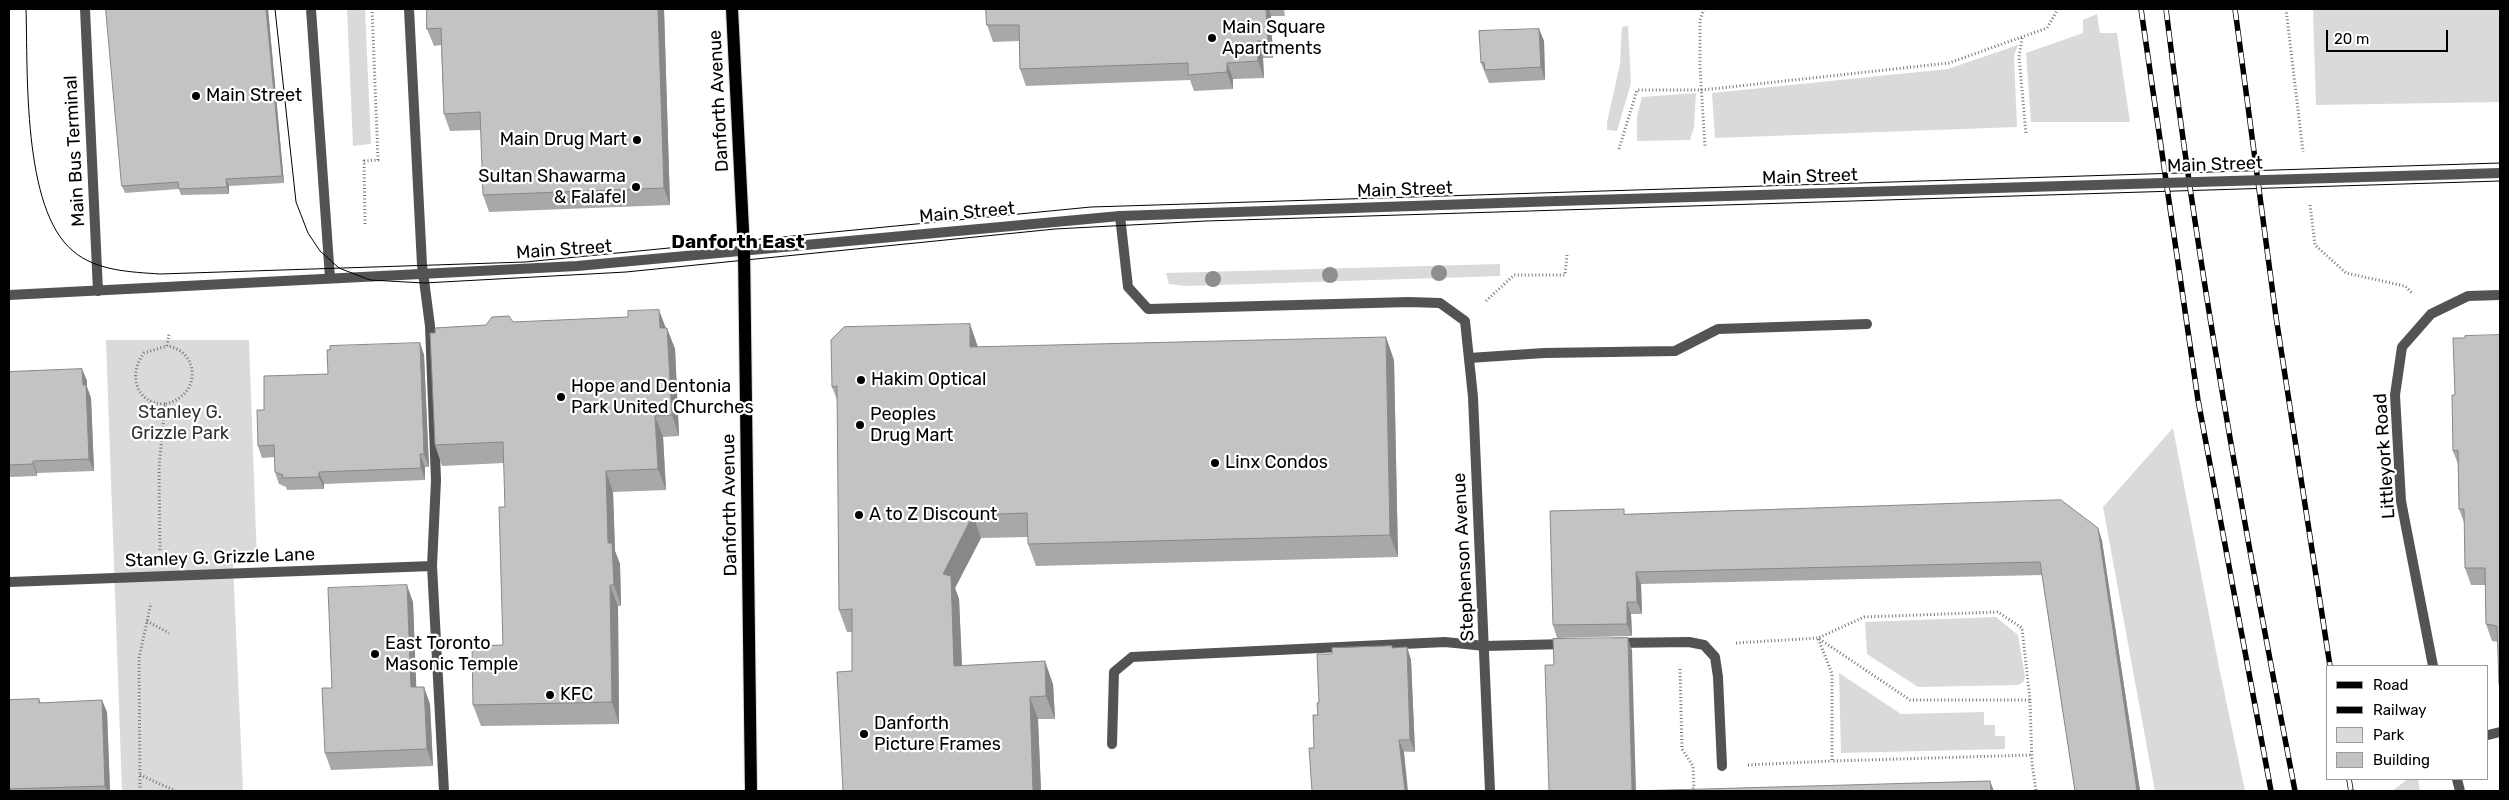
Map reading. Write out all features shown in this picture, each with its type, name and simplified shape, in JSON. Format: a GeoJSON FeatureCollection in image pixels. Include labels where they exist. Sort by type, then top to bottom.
{"type":"FeatureCollection","features":[{"type":"Feature","properties":{"kind":"main road","name":"Danforth Avenue"},"geometry":{"type":"LineString","coordinates":[[732,9],[744,250],[751,791]]}},
{"type":"Feature","properties":{"kind":"street","name":"Main Bus Terminal"},"geometry":{"type":"LineString","coordinates":[[85,9],[98,291]]}},
{"type":"Feature","properties":{"kind":"street"},"geometry":{"type":"LineString","coordinates":[[310,9],[330,278]]}},
{"type":"Feature","properties":{"kind":"street"},"geometry":{"type":"LineString","coordinates":[[409,9],[423,274],[430,326],[436,480],[432,566],[444,791]]}},
{"type":"Feature","properties":{"kind":"street","name":"Main Street"},"geometry":{"type":"LineString","coordinates":[[9,295],[577,266],[1120,216],[2500,173]]}},
{"type":"Feature","properties":{"kind":"street","name":"Stephenson Avenue"},"geometry":{"type":"LineString","coordinates":[[1120,216],[1128,287],[1148,309],[1409,302],[1440,303],[1465,321],[1469,358],[1485,646],[1490,791]]}},
{"type":"Feature","properties":{"kind":"street","name":"Littleyork Road"},"geometry":{"type":"LineString","coordinates":[[2433,665],[2400,501],[2395,394],[2402,347],[2431,314],[2468,296],[2500,295]]}},
{"type":"Feature","properties":{"kind":"street"},"geometry":{"type":"LineString","coordinates":[[1469,358],[1544,353],[1675,351],[1718,329],[1868,324]]}},
{"type":"Feature","properties":{"kind":"street","name":"Stanley G. Grizzle Lane"},"geometry":{"type":"LineString","coordinates":[[9,582],[432,566]]}},
{"type":"Feature","properties":{"kind":"street"},"geometry":{"type":"LineString","coordinates":[[1112,744],[1114,672],[1132,657],[1445,642],[1485,646],[1582,644]]}},
{"type":"Feature","properties":{"kind":"street"},"geometry":{"type":"LineString","coordinates":[[1601,643],[1689,642],[1704,645],[1715,657],[1718,677],[1722,766]]}},
{"type":"Feature","properties":{"kind":"path"},"geometry":{"type":"LineString","coordinates":[[365,224],[364,161],[378,160],[372,9]]}},
{"type":"Feature","properties":{"kind":"path"},"geometry":{"type":"LineString","coordinates":[[1704,9],[1700,20],[1705,146]]}},
{"type":"Feature","properties":{"kind":"path"},"geometry":{"type":"LineString","coordinates":[[1619,149],[1637,90],[1702,90],[1948,63],[2048,28],[2058,9]]}},
{"type":"Feature","properties":{"kind":"path"},"geometry":{"type":"LineString","coordinates":[[2022,38],[2019,57],[2026,134]]}},
{"type":"Feature","properties":{"kind":"path"},"geometry":{"type":"LineString","coordinates":[[1486,301],[1514,275],[1565,274],[1567,254]]}},
{"type":"Feature","properties":{"kind":"path"},"geometry":{"type":"LineString","coordinates":[[165,404],[150,401],[141,395],[136,386],[135,375],[137,365],[144,353],[167,346],[169,334]]}},
{"type":"Feature","properties":{"kind":"path"},"geometry":{"type":"LineString","coordinates":[[1704,645],[1818,638],[1864,617],[1998,612],[2022,628],[2030,700],[2032,755],[2036,791]]}},
{"type":"Feature","properties":{"kind":"path"},"geometry":{"type":"LineString","coordinates":[[147,621],[169,632]]}},
{"type":"Feature","properties":{"kind":"path"},"geometry":{"type":"LineString","coordinates":[[1818,638],[1910,700],[2030,700]]}},
{"type":"Feature","properties":{"kind":"path"},"geometry":{"type":"LineString","coordinates":[[1818,638],[1832,674],[1832,761]]}},
{"type":"Feature","properties":{"kind":"path"},"geometry":{"type":"LineString","coordinates":[[1670,669],[1680,669],[1682,749],[1693,766],[1694,788],[1691,791]]}},
{"type":"Feature","properties":{"kind":"path"},"geometry":{"type":"LineString","coordinates":[[1693,766],[2032,755]]}},
{"type":"Feature","properties":{"kind":"path"},"geometry":{"type":"LineString","coordinates":[[140,775],[176,791]]}},
{"type":"Feature","properties":{"kind":"green space"},"geometry":{"type":"Polygon","coordinates":[[[347,9],[365,9],[371,144],[353,146],[347,9]]]}},
{"type":"Feature","properties":{"kind":"green space"},"geometry":{"type":"Polygon","coordinates":[[[2313,9],[2500,9],[2500,102],[2316,105],[2313,9]]]}},
{"type":"Feature","properties":{"kind":"green space"},"geometry":{"type":"Polygon","coordinates":[[[2097,14],[2100,33],[2117,33],[2130,122],[2031,122],[2026,53],[2083,33],[2083,20],[2097,14]]]}},
{"type":"Feature","properties":{"kind":"green space"},"geometry":{"type":"Polygon","coordinates":[[[1628,26],[1631,83],[1617,131],[1607,130],[1607,122],[1620,64],[1622,27],[1628,26]]]}},
{"type":"Feature","properties":{"kind":"green space"},"geometry":{"type":"Polygon","coordinates":[[[2018,45],[2014,56],[2017,127],[1715,138],[1712,93],[1948,69],[2018,45]]]}},
{"type":"Feature","properties":{"kind":"green space"},"geometry":{"type":"Polygon","coordinates":[[[1696,93],[1694,127],[1690,140],[1637,141],[1637,116],[1642,97],[1696,93]]]}},
{"type":"Feature","properties":{"kind":"green space"},"geometry":{"type":"Polygon","coordinates":[[[1500,264],[1500,276],[1187,286],[1169,284],[1166,273],[1500,264]]]}},
{"type":"Feature","properties":{"kind":"green space","name":"Stanley G. Grizzle Park"},"geometry":{"type":"Polygon","coordinates":[[[106,340],[249,340],[257,562],[233,563],[243,791],[122,791],[106,340]]]}},
{"type":"Feature","properties":{"kind":"green space"},"geometry":{"type":"Polygon","coordinates":[[[2173,428],[2245,791],[2155,791],[2103,507],[2173,428]]]}},
{"type":"Feature","properties":{"kind":"green space"},"geometry":{"type":"Polygon","coordinates":[[[1996,617],[2018,635],[2025,677],[2023,682],[2018,685],[1918,687],[1867,654],[1865,622],[1996,617]]]}},
{"type":"Feature","properties":{"kind":"green space"},"geometry":{"type":"Polygon","coordinates":[[[1839,673],[1901,714],[1984,712],[1984,725],[1995,725],[1995,736],[2005,736],[2005,749],[1841,753],[1839,673]]]}},
{"type":"Feature","properties":{"kind":"green space"},"geometry":{"type":"Polygon","coordinates":[[[2407,780],[2418,780],[2420,791],[2392,791],[2407,780]]]}},
{"type":"Feature","properties":{"kind":"building","name":"Main Street"},"geometry":{"type":"Polygon","coordinates":[[[106,9],[266,9],[282,176],[226,179],[227,187],[179,189],[178,182],[122,186],[106,9]]]}},
{"type":"Feature","properties":{"kind":"building"},"geometry":{"type":"Polygon","coordinates":[[[427,9],[658,9],[664,188],[483,195],[480,112],[444,114],[441,28],[427,29],[427,9]]]}},
{"type":"Feature","properties":{"kind":"building"},"geometry":{"type":"Polygon","coordinates":[[[986,9],[1266,9],[1268,41],[1257,41],[1258,61],[1227,63],[1227,72],[1188,75],[1188,63],[1020,69],[1019,25],[987,25],[986,9]]]}},
{"type":"Feature","properties":{"kind":"building"},"geometry":{"type":"Polygon","coordinates":[[[1539,29],[1541,67],[1485,70],[1484,62],[1481,63],[1479,31],[1539,29]]]}},
{"type":"Feature","properties":{"kind":"building"},"geometry":{"type":"Polygon","coordinates":[[[659,310],[660,328],[667,328],[672,415],[655,416],[658,469],[606,471],[608,543],[612,543],[614,585],[610,585],[612,702],[473,705],[472,646],[503,645],[499,507],[505,507],[503,442],[435,445],[430,333],[435,333],[435,328],[486,325],[492,317],[509,316],[513,322],[628,317],[628,311],[659,310]]]}},
{"type":"Feature","properties":{"kind":"building"},"geometry":{"type":"Polygon","coordinates":[[[970,324],[970,347],[1386,337],[1390,535],[1028,544],[1027,513],[973,515],[943,574],[951,576],[954,666],[1045,661],[1046,696],[1030,697],[1033,791],[843,791],[837,672],[852,671],[852,609],[839,610],[837,386],[832,387],[831,340],[844,327],[970,324]]]}},
{"type":"Feature","properties":{"kind":"building"},"geometry":{"type":"Polygon","coordinates":[[[2500,335],[2499,685],[2497,626],[2486,624],[2485,568],[2465,568],[2464,509],[2459,509],[2458,450],[2453,451],[2452,395],[2455,395],[2453,338],[2500,335]]]}},
{"type":"Feature","properties":{"kind":"building"},"geometry":{"type":"Polygon","coordinates":[[[420,343],[424,454],[420,454],[421,468],[319,472],[319,477],[282,478],[283,475],[275,472],[274,445],[258,446],[257,410],[264,410],[264,376],[328,374],[327,350],[330,350],[330,346],[420,343]]]}},
{"type":"Feature","properties":{"kind":"building"},"geometry":{"type":"Polygon","coordinates":[[[82,369],[83,385],[86,385],[89,459],[33,461],[33,464],[9,465],[9,372],[82,369]]]}},
{"type":"Feature","properties":{"kind":"building"},"geometry":{"type":"Polygon","coordinates":[[[2061,500],[2098,528],[2137,791],[2075,791],[2040,562],[1636,572],[1637,602],[1627,602],[1627,624],[1553,625],[1550,511],[1624,509],[1624,514],[2061,500]]]}},
{"type":"Feature","properties":{"kind":"building","name":"East Toronto Masonic Temple"},"geometry":{"type":"Polygon","coordinates":[[[407,585],[411,687],[424,687],[427,749],[325,753],[322,688],[332,688],[328,588],[407,585]]]}},
{"type":"Feature","properties":{"kind":"building"},"geometry":{"type":"Polygon","coordinates":[[[1628,638],[1632,791],[1549,791],[1545,665],[1554,665],[1553,639],[1628,638]]]}},
{"type":"Feature","properties":{"kind":"building"},"geometry":{"type":"Polygon","coordinates":[[[1392,646],[1392,648],[1407,647],[1410,740],[1399,740],[1405,791],[1312,791],[1309,748],[1314,748],[1313,715],[1318,715],[1317,654],[1332,654],[1332,648],[1392,646]]]}},
{"type":"Feature","properties":{"kind":"building"},"geometry":{"type":"Polygon","coordinates":[[[39,699],[39,703],[102,700],[105,786],[9,789],[9,700],[39,699]]]}},
{"type":"Feature","properties":{"kind":"building"},"geometry":{"type":"Polygon","coordinates":[[[1990,781],[1991,791],[1632,791],[1990,781]]]}},
{"type":"Feature","properties":{"kind":"tram line"},"geometry":{"type":"LineString","coordinates":[[26,9],[28,102],[31,138],[36,172],[44,204],[56,231],[73,251],[92,263],[114,269],[160,274],[525,262],[1091,207],[2500,163]]}},
{"type":"Feature","properties":{"kind":"tram line"},"geometry":{"type":"LineString","coordinates":[[275,9],[296,202],[308,233],[320,251],[339,268],[370,280],[424,283],[626,272],[1055,229],[1206,221],[2500,181]]}},
{"type":"Feature","properties":{"kind":"railway"},"geometry":{"type":"LineString","coordinates":[[2141,9],[2198,400],[2271,791]]}},
{"type":"Feature","properties":{"kind":"railway"},"geometry":{"type":"LineString","coordinates":[[2166,9],[2193,205],[2224,401],[2295,791]]}},
{"type":"Feature","properties":{"kind":"railway"},"geometry":{"type":"LineString","coordinates":[[2235,9],[2276,317],[2330,665]]}},
{"type":"Feature","properties":{"kind":"railway"},"geometry":{"type":"LineString","coordinates":[[2349,780],[2351,791]]}},
{"type":"Feature","properties":{"kind":"place","name":"Main Square Apartments"},"geometry":{"type":"Point","coordinates":[1212,38]}},
{"type":"Feature","properties":{"kind":"place","name":"Main Street"},"geometry":{"type":"Point","coordinates":[196,96]}},
{"type":"Feature","properties":{"kind":"place","name":"Main Drug Mart"},"geometry":{"type":"Point","coordinates":[637,140]}},
{"type":"Feature","properties":{"kind":"place","name":"Sultan Shawarma & Falafel"},"geometry":{"type":"Point","coordinates":[636,187]}},
{"type":"Feature","properties":{"kind":"place","name":"Hakim Optical"},"geometry":{"type":"Point","coordinates":[861,380]}},
{"type":"Feature","properties":{"kind":"place","name":"Hope and Dentonia Park United Churches"},"geometry":{"type":"Point","coordinates":[561,397]}},
{"type":"Feature","properties":{"kind":"place","name":"Peoples Drug Mart"},"geometry":{"type":"Point","coordinates":[860,425]}},
{"type":"Feature","properties":{"kind":"place","name":"Linx Condos"},"geometry":{"type":"Point","coordinates":[1215,463]}},
{"type":"Feature","properties":{"kind":"place","name":"A to Z Discount"},"geometry":{"type":"Point","coordinates":[859,515]}},
{"type":"Feature","properties":{"kind":"place","name":"East Toronto Masonic Temple"},"geometry":{"type":"Point","coordinates":[375,654]}},
{"type":"Feature","properties":{"kind":"place","name":"KFC"},"geometry":{"type":"Point","coordinates":[550,695]}},
{"type":"Feature","properties":{"kind":"place","name":"Danforth Picture Frames"},"geometry":{"type":"Point","coordinates":[864,734]}},
{"type":"Feature","properties":{"kind":"district","name":"Danforth East"},"geometry":{"type":"Point","coordinates":[738,243]}}]}
